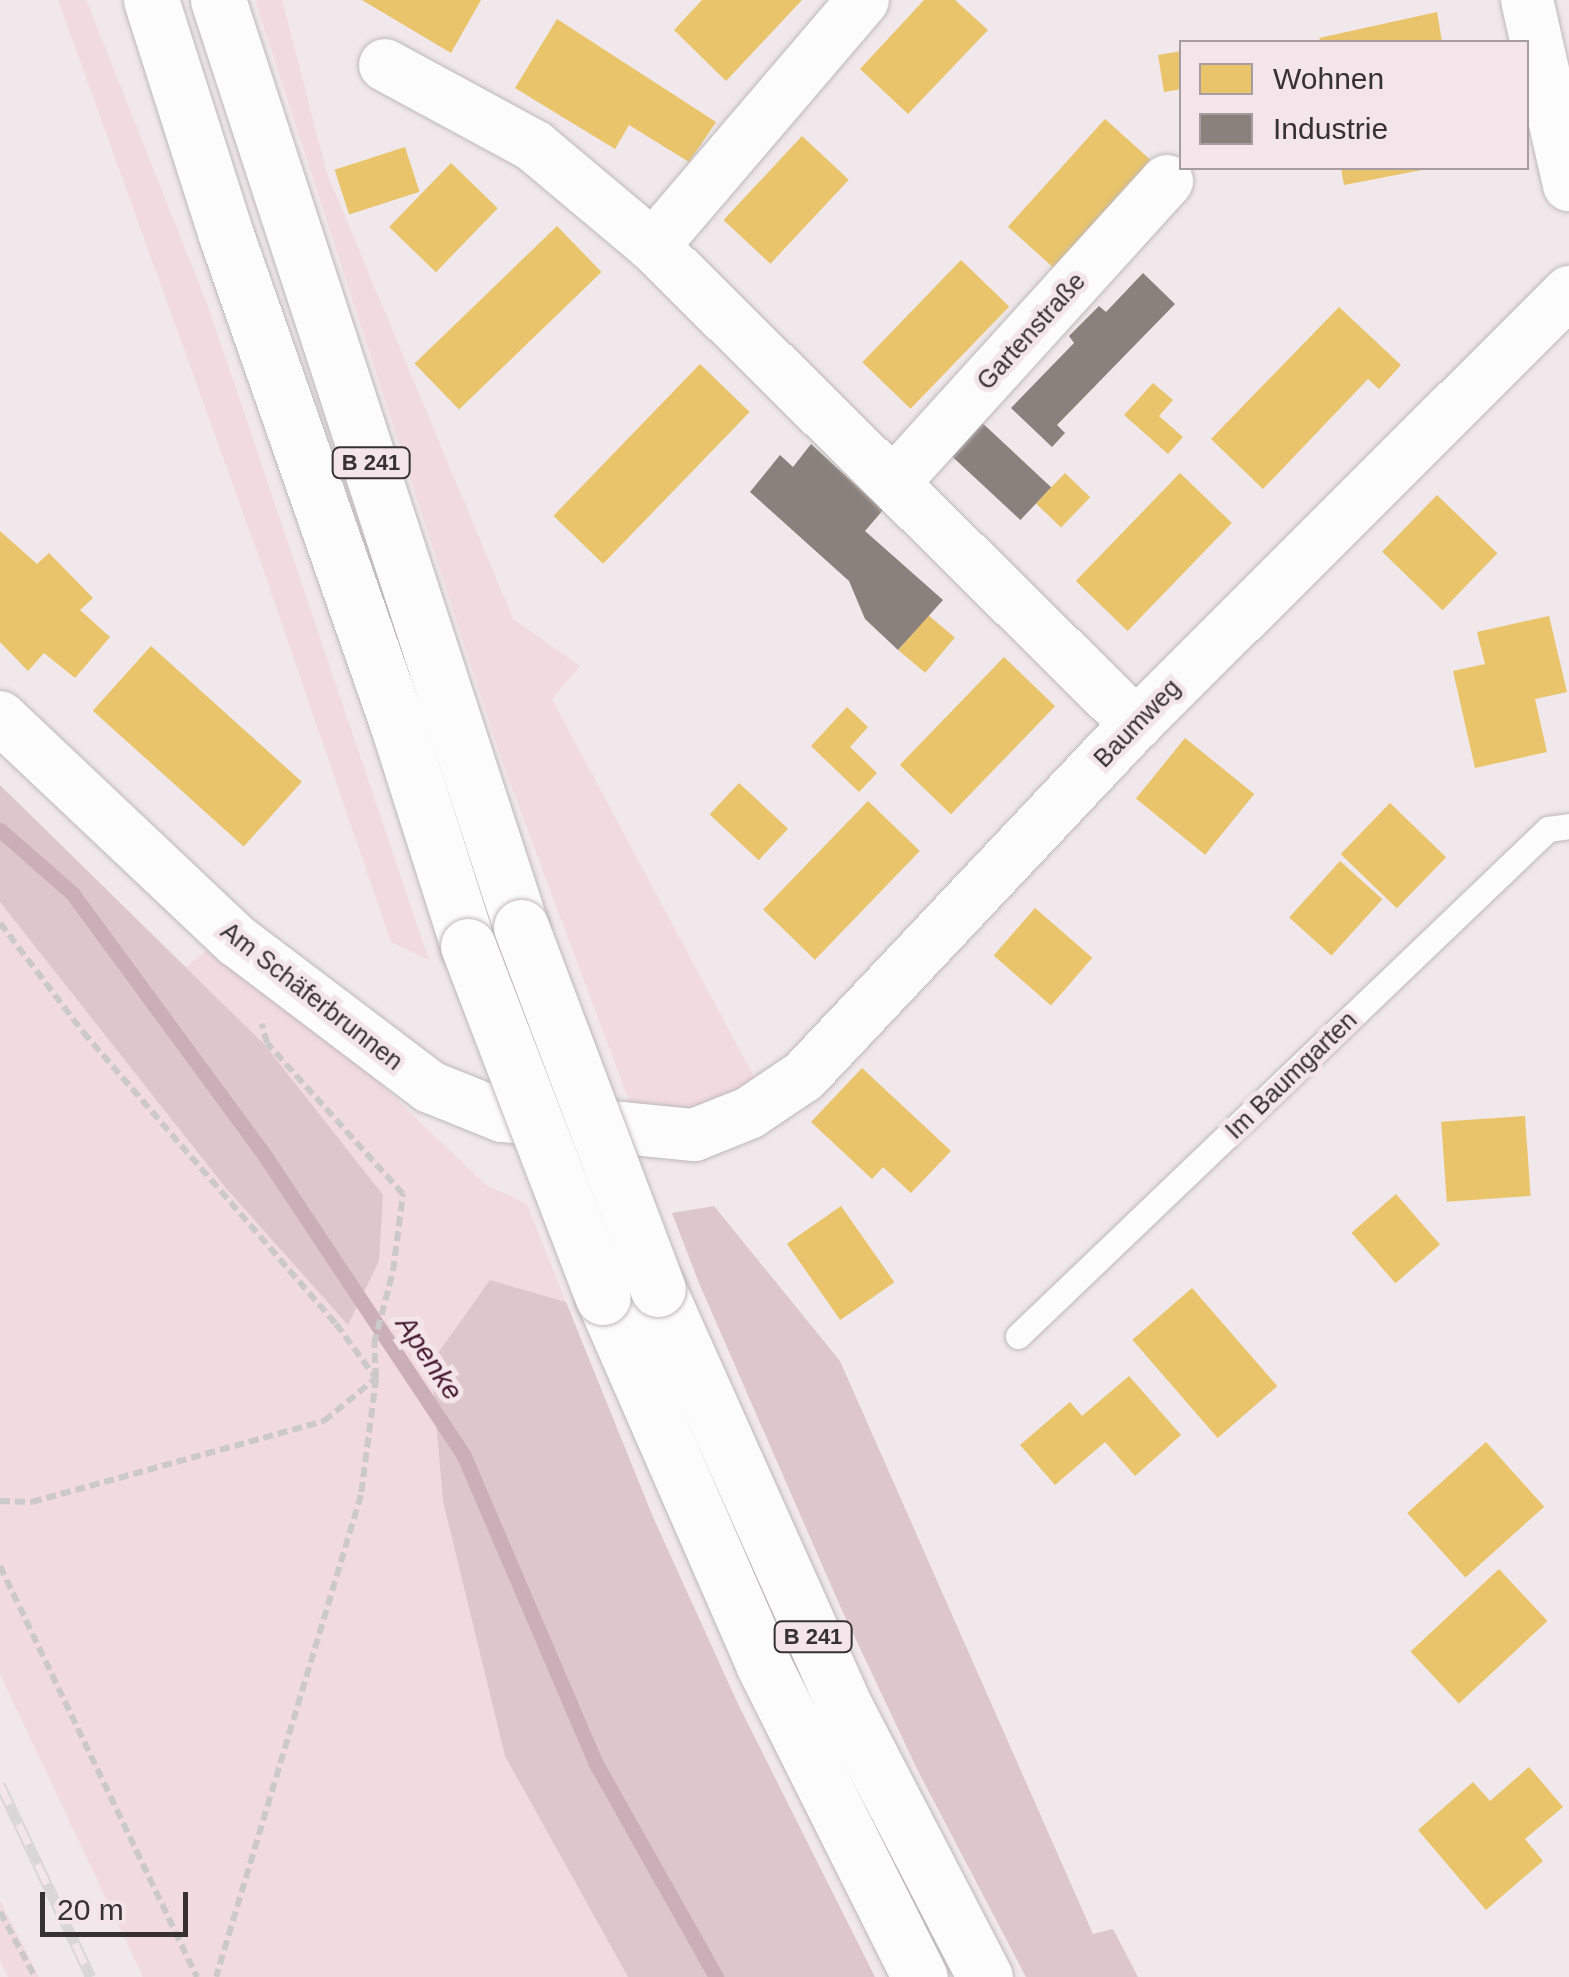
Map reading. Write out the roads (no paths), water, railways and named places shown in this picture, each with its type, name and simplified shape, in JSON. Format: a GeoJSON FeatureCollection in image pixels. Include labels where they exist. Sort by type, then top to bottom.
{"type":"FeatureCollection","features":[{"type":"Feature","properties":{"kind":"highway","name":"B 241"},"geometry":{"type":"LineString","coordinates":[[151,0],[226,235],[398,726],[468,946],[602,1297],[763,1664],[920,1977]]}},
{"type":"Feature","properties":{"kind":"highway","name":"B 241"},"geometry":{"type":"LineString","coordinates":[[218,0],[521,928],[658,1289],[846,1708],[985,1977]]}},
{"type":"Feature","properties":{"kind":"street"},"geometry":{"type":"LineString","coordinates":[[653,246],[863,0]]}},
{"type":"Feature","properties":{"kind":"street"},"geometry":{"type":"LineString","coordinates":[[1526,0],[1569,185]]}},
{"type":"Feature","properties":{"kind":"street"},"geometry":{"type":"LineString","coordinates":[[385,65],[534,146],[653,246],[1136,724]]}},
{"type":"Feature","properties":{"kind":"street","name":"Gartenstraße"},"geometry":{"type":"LineString","coordinates":[[895,482],[1167,181]]}},
{"type":"Feature","properties":{"kind":"street","name":"Baumweg"},"geometry":{"type":"LineString","coordinates":[[694,1135],[749,1113],[804,1076],[1136,724],[1569,292]]}},
{"type":"Feature","properties":{"kind":"street","name":"Am Schäferbrunnen"},"geometry":{"type":"LineString","coordinates":[[0,717],[238,941],[430,1087],[502,1116],[694,1135]]}},
{"type":"Feature","properties":{"kind":"lane","name":"Im Baumgarten"},"geometry":{"type":"LineString","coordinates":[[1018,1336],[1548,829],[1569,826]]}},
{"type":"Feature","properties":{"kind":"waterway","name":"Apenke"},"geometry":{"type":"LineString","coordinates":[[0,830],[72,893],[265,1156],[464,1456],[595,1762],[716,1977]]}},
{"type":"Feature","properties":{"kind":"railway"},"geometry":{"type":"LineString","coordinates":[[0,1784],[91,1977]]}}]}
